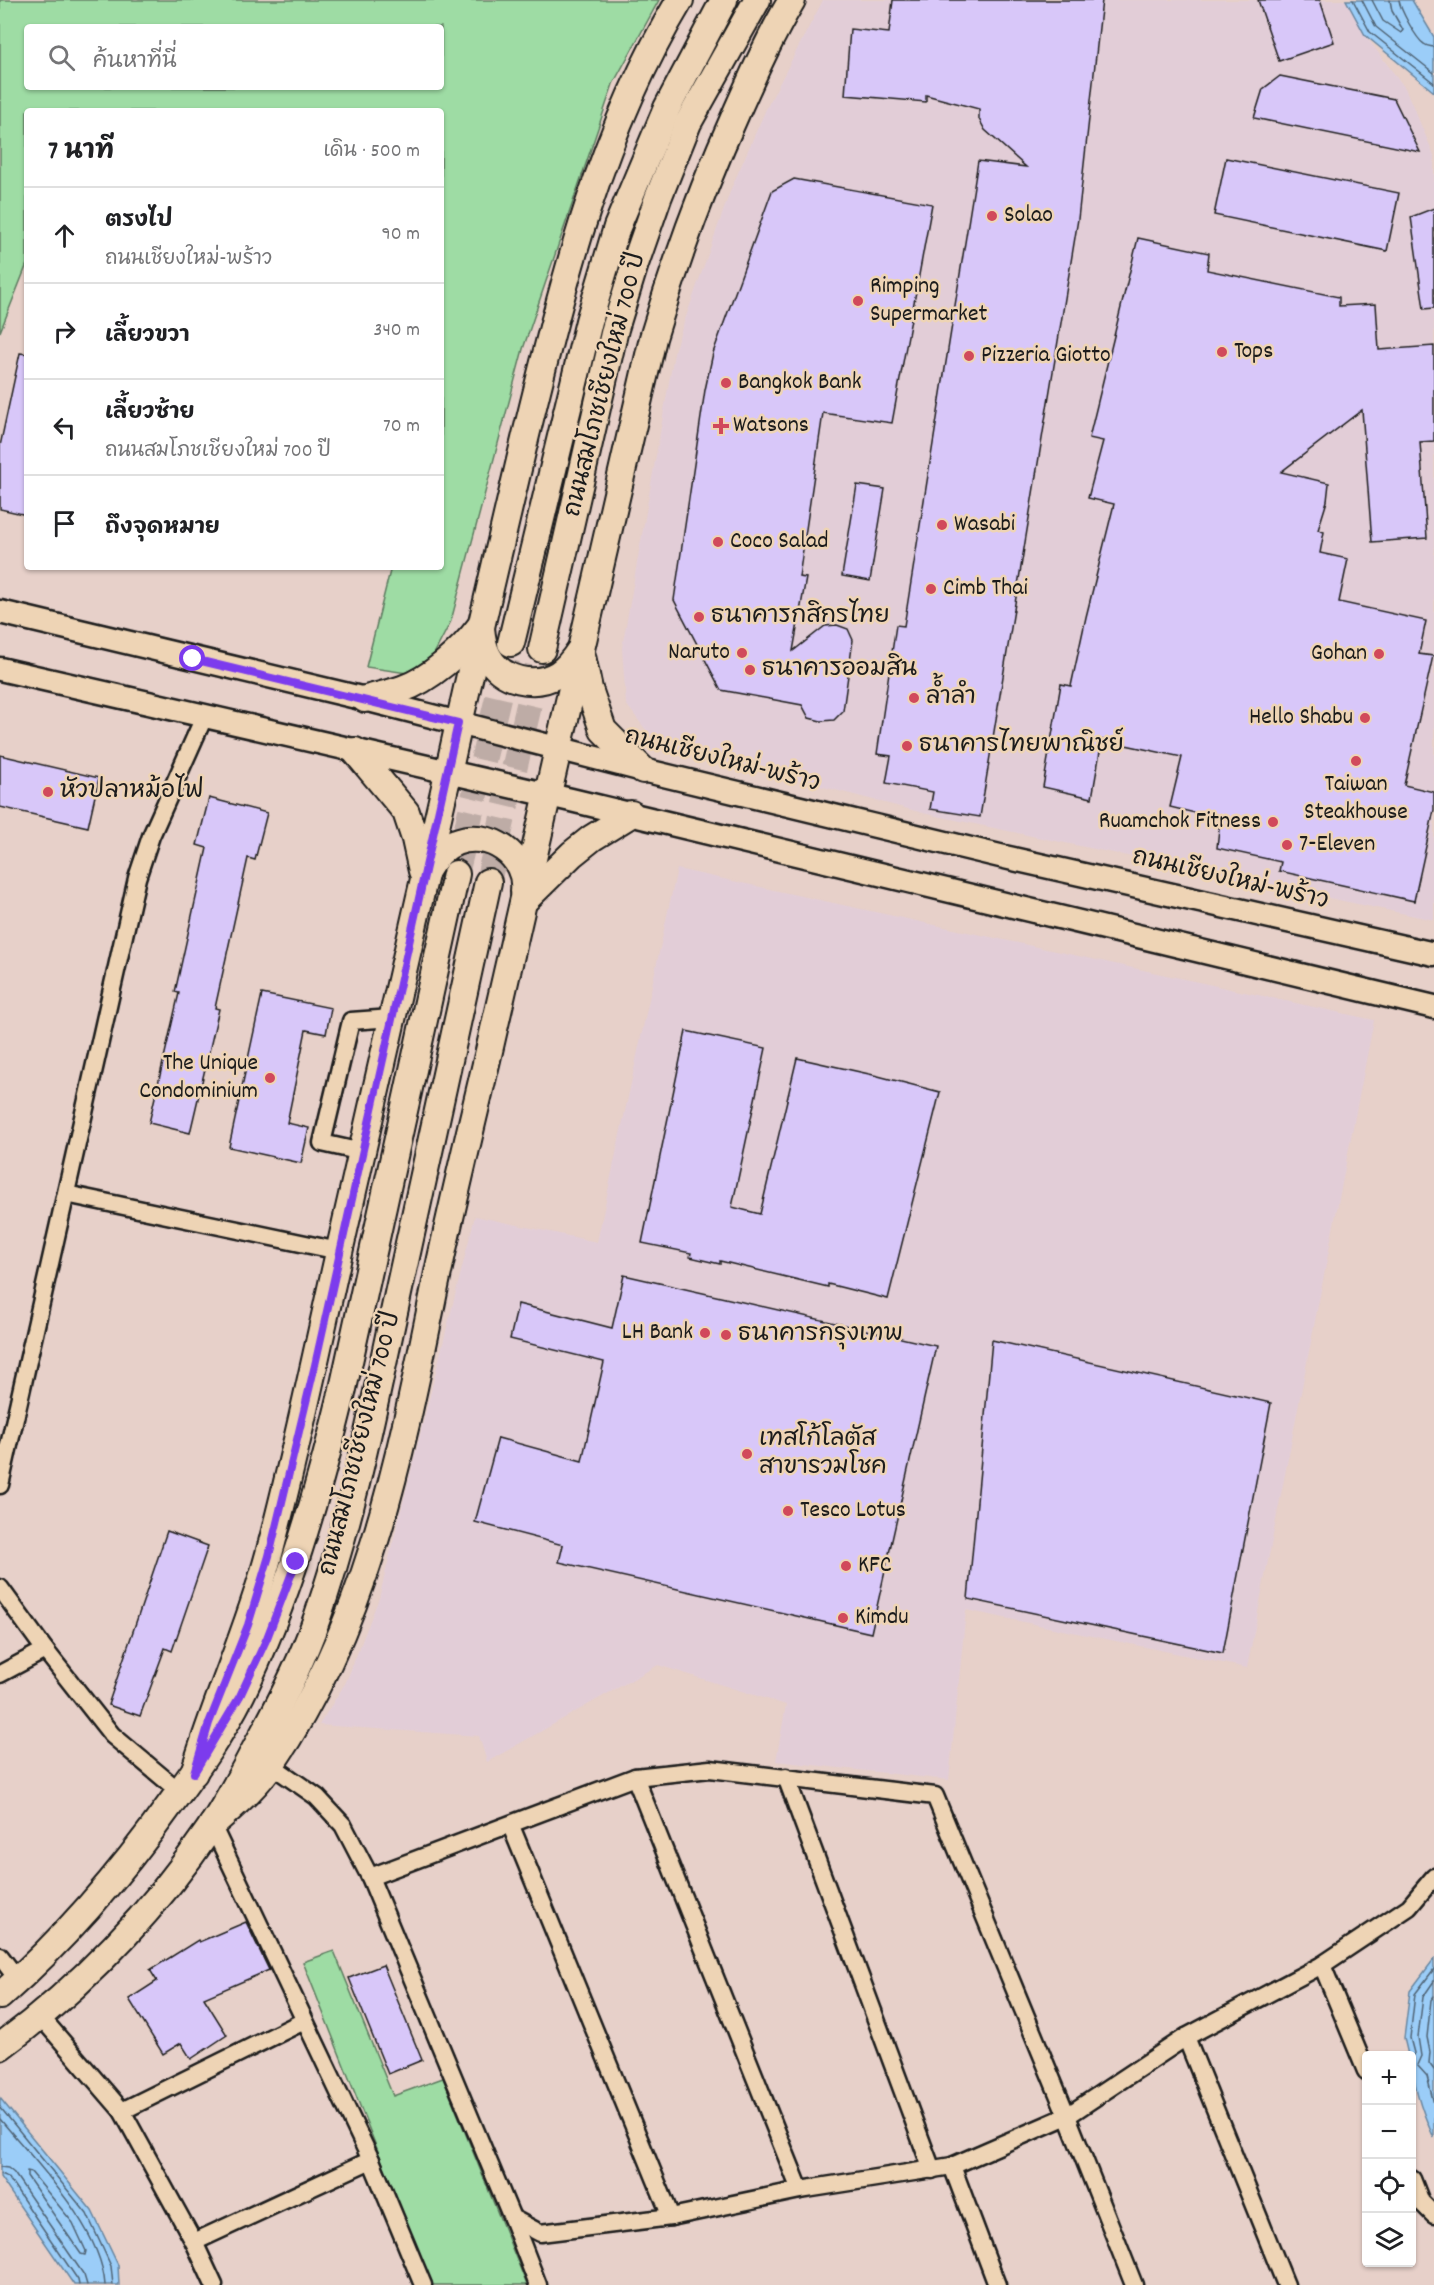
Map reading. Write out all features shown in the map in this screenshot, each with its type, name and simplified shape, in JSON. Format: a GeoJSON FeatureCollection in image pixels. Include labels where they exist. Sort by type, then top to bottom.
{"type":"FeatureCollection","features":[{"type":"Feature","properties":{"kind":"main road"},"geometry":{"type":"LineString","coordinates":[[187,1783],[248,1625],[269,1556],[315,1365],[480,627],[573,248],[599,173],[632,90],[681,0]]}},
{"type":"Feature","properties":{"kind":"main road","name":"ถนนสมโภชเชียงใหม่ 700 ปี"},"geometry":{"type":"LineString","coordinates":[[511,643],[589,321],[617,227],[667,108],[724,0]]}},
{"type":"Feature","properties":{"kind":"main road","name":"ถนนสมโภชเชียงใหม่ 700 ปี"},"geometry":{"type":"LineString","coordinates":[[542,649],[615,329],[635,264],[688,123],[757,0]]}},
{"type":"Feature","properties":{"kind":"main road"},"geometry":{"type":"LineString","coordinates":[[212,1825],[244,1796],[271,1765],[311,1699],[336,1647],[377,1539],[404,1434],[439,1269],[653,338],[670,280],[729,128],[792,0]]}},
{"type":"Feature","properties":{"kind":"main road","name":"ถนนเชียงใหม่-พร้าว"},"geometry":{"type":"LineString","coordinates":[[0,612],[365,699],[643,770],[1000,856],[1434,954]]}},
{"type":"Feature","properties":{"kind":"main road"},"geometry":{"type":"LineString","coordinates":[[480,627],[482,643],[489,658],[499,670],[513,678],[528,682],[544,680],[559,674],[580,650]]}},
{"type":"Feature","properties":{"kind":"main road"},"geometry":{"type":"LineString","coordinates":[[365,699],[404,688],[436,669],[466,645],[480,627]]}},
{"type":"Feature","properties":{"kind":"main road"},"geometry":{"type":"LineString","coordinates":[[580,650],[589,688],[603,730],[643,770]]}},
{"type":"Feature","properties":{"kind":"main road"},"geometry":{"type":"LineString","coordinates":[[0,669],[549,794],[1434,1007]]}},
{"type":"Feature","properties":{"kind":"main road"},"geometry":{"type":"LineString","coordinates":[[355,751],[405,812],[415,839],[423,877]]}},
{"type":"Feature","properties":{"kind":"main road"},"geometry":{"type":"LineString","coordinates":[[523,902],[572,854],[592,838],[631,814]]}},
{"type":"Feature","properties":{"kind":"main road"},"geometry":{"type":"LineString","coordinates":[[423,877],[441,851],[455,842],[471,838],[486,840],[501,846],[513,857],[521,870],[523,902]]}},
{"type":"Feature","properties":{"kind":"main road","name":"ถนนสมโภชเชียงใหม่ 700 ปี"},"geometry":{"type":"LineString","coordinates":[[9,1988],[66,1932],[117,1874],[187,1783],[240,1696],[267,1638],[296,1562],[321,1482],[456,874]]}},
{"type":"Feature","properties":{"kind":"main road","name":"ถนนสมโภชเชียงใหม่ 700 ปี"},"geometry":{"type":"LineString","coordinates":[[0,2047],[41,2017],[131,1930],[212,1825],[266,1729],[295,1671],[315,1622],[351,1507],[488,882]]}},
{"type":"Feature","properties":{"kind":"street"},"geometry":{"type":"LineString","coordinates":[[0,1485],[137,878],[151,836],[205,716]]}},
{"type":"Feature","properties":{"kind":"street"},"geometry":{"type":"LineString","coordinates":[[362,1152],[322,1143],[351,1021],[392,1018]]}},
{"type":"Feature","properties":{"kind":"street"},"geometry":{"type":"LineString","coordinates":[[66,1194],[339,1251]]}},
{"type":"Feature","properties":{"kind":"street"},"geometry":{"type":"LineString","coordinates":[[0,1588],[112,1735],[187,1783]]}},
{"type":"Feature","properties":{"kind":"street"},"geometry":{"type":"LineString","coordinates":[[0,1674],[45,1650]]}},
{"type":"Feature","properties":{"kind":"street"},"geometry":{"type":"LineString","coordinates":[[271,1765],[317,1797],[343,1825],[370,1877],[538,2285]]}},
{"type":"Feature","properties":{"kind":"street"},"geometry":{"type":"LineString","coordinates":[[370,1877],[511,1826],[635,1777],[710,1769],[935,1796],[1134,2285]]}},
{"type":"Feature","properties":{"kind":"street"},"geometry":{"type":"LineString","coordinates":[[635,1777],[800,2190]]}},
{"type":"Feature","properties":{"kind":"street"},"geometry":{"type":"LineString","coordinates":[[786,1777],[932,2170]]}},
{"type":"Feature","properties":{"kind":"street"},"geometry":{"type":"LineString","coordinates":[[212,1825],[371,2160],[423,2285]]}},
{"type":"Feature","properties":{"kind":"street"},"geometry":{"type":"LineString","coordinates":[[511,1826],[671,2217]]}},
{"type":"Feature","properties":{"kind":"street"},"geometry":{"type":"LineString","coordinates":[[512,2218],[540,2232],[671,2217],[800,2190],[952,2166],[1067,2116],[1186,2037],[1322,1965],[1409,1907],[1434,1877]]}},
{"type":"Feature","properties":{"kind":"street"},"geometry":{"type":"LineString","coordinates":[[0,1956],[9,1988]]}},
{"type":"Feature","properties":{"kind":"street"},"geometry":{"type":"LineString","coordinates":[[1322,1965],[1362,2061]]}},
{"type":"Feature","properties":{"kind":"street"},"geometry":{"type":"LineString","coordinates":[[41,2017],[122,2111],[194,2242],[214,2285]]}},
{"type":"Feature","properties":{"kind":"street"},"geometry":{"type":"LineString","coordinates":[[122,2111],[304,2021]]}},
{"type":"Feature","properties":{"kind":"street"},"geometry":{"type":"LineString","coordinates":[[1186,2037],[1286,2285]]}},
{"type":"Feature","properties":{"kind":"street"},"geometry":{"type":"LineString","coordinates":[[194,2242],[371,2160]]}},
{"type":"Feature","properties":{"kind":"street"},"geometry":{"type":"LineString","coordinates":[[952,2166],[997,2285]]}},
{"type":"Feature","properties":{"kind":"street"},"geometry":{"type":"LineString","coordinates":[[1416,2189],[1421,2202],[1434,2215]]}},
{"type":"Feature","properties":{"kind":"shaded area"},"geometry":{"type":"Polygon","coordinates":[[[823,0],[1346,0],[1365,35],[1405,88],[1434,155],[1434,920],[927,814],[656,743],[626,704],[622,648],[675,348],[731,189],[766,109],[823,0]]]}},
{"type":"Feature","properties":{"kind":"shaded area"},"geometry":{"type":"Polygon","coordinates":[[[677,869],[1374,1020],[1247,1668],[966,1610],[949,1780],[776,1761],[786,1705],[658,1665],[487,1762],[479,1736],[319,1725],[346,1682],[379,1598],[475,1216],[597,1242],[677,869]]]}},
{"type":"Feature","properties":{"kind":"green space"},"geometry":{"type":"Polygon","coordinates":[[[0,0],[659,0],[613,84],[523,349],[451,621],[433,656],[407,673],[366,667],[390,570],[444,570],[444,108],[24,108],[24,272],[0,332],[0,0]]]}},
{"type":"Feature","properties":{"kind":"green space"},"geometry":{"type":"Polygon","coordinates":[[[334,1951],[393,2096],[443,2078],[527,2285],[431,2285],[303,1962],[334,1951]]]}},
{"type":"Feature","properties":{"kind":"water"},"geometry":{"type":"Polygon","coordinates":[[[1346,0],[1412,0],[1434,37],[1434,92],[1365,35],[1346,0]]]}},
{"type":"Feature","properties":{"kind":"water"},"geometry":{"type":"Polygon","coordinates":[[[1434,1959],[1434,2138],[1418,2098],[1416,2051],[1407,2051],[1404,2038],[1410,1991],[1434,1959]]]}},
{"type":"Feature","properties":{"kind":"water"},"geometry":{"type":"Polygon","coordinates":[[[0,2098],[92,2211],[118,2265],[119,2285],[74,2285],[0,2177],[0,2098]]]}},
{"type":"Feature","properties":{"kind":"building"},"geometry":{"type":"Polygon","coordinates":[[[893,0],[1102,0],[1078,219],[980,817],[930,809],[933,792],[886,783],[891,756],[877,754],[896,625],[904,626],[978,161],[1026,167],[985,130],[979,119],[979,109],[926,95],[926,102],[845,95],[850,29],[889,33],[893,0]]]}},
{"type":"Feature","properties":{"kind":"building"},"geometry":{"type":"Polygon","coordinates":[[[1258,0],[1320,0],[1334,42],[1279,61],[1258,0]]]}},
{"type":"Feature","properties":{"kind":"building"},"geometry":{"type":"Polygon","coordinates":[[[1280,76],[1394,99],[1420,152],[1254,118],[1263,89],[1280,76]]]}},
{"type":"Feature","properties":{"kind":"building"},"geometry":{"type":"Polygon","coordinates":[[[1226,158],[1399,193],[1387,251],[1214,215],[1226,158]]]}},
{"type":"Feature","properties":{"kind":"building"},"geometry":{"type":"Polygon","coordinates":[[[794,179],[932,204],[892,423],[823,413],[799,577],[806,578],[793,651],[825,626],[837,625],[848,629],[853,640],[843,711],[834,720],[821,721],[809,718],[802,705],[721,690],[674,600],[705,390],[713,353],[772,191],[794,179]]]}},
{"type":"Feature","properties":{"kind":"building"},"geometry":{"type":"Polygon","coordinates":[[[1434,208],[1434,308],[1424,309],[1411,217],[1434,208]]]}},
{"type":"Feature","properties":{"kind":"building"},"geometry":{"type":"Polygon","coordinates":[[[1138,238],[1209,253],[1207,270],[1339,297],[1339,306],[1376,304],[1379,350],[1434,346],[1434,441],[1420,442],[1427,538],[1372,542],[1362,410],[1281,472],[1329,483],[1327,501],[1318,530],[1324,532],[1320,553],[1348,559],[1339,602],[1426,621],[1419,654],[1433,656],[1404,785],[1434,792],[1434,810],[1414,901],[1279,871],[1281,862],[1217,848],[1220,819],[1170,807],[1182,757],[1102,740],[1092,798],[1043,787],[1061,684],[1071,686],[1114,504],[1088,498],[1103,441],[1089,438],[1138,238]]]}},
{"type":"Feature","properties":{"kind":"building"},"geometry":{"type":"Polygon","coordinates":[[[20,353],[24,354],[24,514],[0,509],[0,446],[20,353]]]}},
{"type":"Feature","properties":{"kind":"building"},"geometry":{"type":"Polygon","coordinates":[[[857,485],[885,489],[870,581],[842,576],[857,485]]]}},
{"type":"Feature","properties":{"kind":"building","name":"หัวปลาหม้อไฟ"},"geometry":{"type":"Polygon","coordinates":[[[0,755],[99,778],[88,827],[0,807],[0,755]]]}},
{"type":"Feature","properties":{"kind":"building"},"geometry":{"type":"Polygon","coordinates":[[[209,798],[267,813],[255,860],[248,858],[215,1008],[219,1009],[190,1133],[149,1123],[179,993],[175,992],[207,848],[197,845],[209,798]]]}},
{"type":"Feature","properties":{"kind":"building","name":"The Unique Condominium"},"geometry":{"type":"Polygon","coordinates":[[[262,994],[331,1008],[326,1034],[306,1030],[287,1123],[309,1128],[301,1163],[229,1147],[262,994]]]}},
{"type":"Feature","properties":{"kind":"building"},"geometry":{"type":"Polygon","coordinates":[[[686,1031],[766,1048],[732,1207],[760,1214],[797,1058],[940,1092],[888,1299],[720,1261],[720,1264],[690,1257],[691,1253],[642,1243],[686,1031]]]}},
{"type":"Feature","properties":{"kind":"building","name":"เทสโก้โลตัส สาขารวมโชค"},"geometry":{"type":"Polygon","coordinates":[[[624,1275],[936,1346],[871,1633],[559,1562],[563,1545],[475,1522],[498,1438],[582,1461],[604,1362],[510,1339],[518,1304],[612,1328],[624,1275]]]}},
{"type":"Feature","properties":{"kind":"building"},"geometry":{"type":"Polygon","coordinates":[[[992,1340],[1271,1403],[1223,1653],[968,1599],[992,1340]]]}},
{"type":"Feature","properties":{"kind":"building"},"geometry":{"type":"Polygon","coordinates":[[[167,1531],[208,1546],[172,1651],[165,1648],[140,1716],[108,1705],[167,1531]]]}},
{"type":"Feature","properties":{"kind":"building"},"geometry":{"type":"Polygon","coordinates":[[[246,1922],[269,1970],[204,1998],[227,2035],[191,2059],[181,2043],[163,2054],[129,1999],[157,1981],[150,1970],[198,1940],[199,1942],[246,1922]]]}},
{"type":"Feature","properties":{"kind":"building"},"geometry":{"type":"Polygon","coordinates":[[[383,1965],[422,2060],[388,2074],[349,1978],[383,1965]]]}},
{"type":"Feature","properties":{"kind":"tunnel"},"geometry":{"type":"LineString","coordinates":[[456,874],[511,643]]}},
{"type":"Feature","properties":{"kind":"tunnel"},"geometry":{"type":"LineString","coordinates":[[488,882],[542,649]]}},
{"type":"Feature","properties":{"kind":"place","name":"Solao"},"geometry":{"type":"Point","coordinates":[992,216]}},
{"type":"Feature","properties":{"kind":"place","name":"Rimping Supermarket"},"geometry":{"type":"Point","coordinates":[858,301]}},
{"type":"Feature","properties":{"kind":"place","name":"Tops"},"geometry":{"type":"Point","coordinates":[1222,352]}},
{"type":"Feature","properties":{"kind":"place","name":"Pizzeria Giotto"},"geometry":{"type":"Point","coordinates":[969,356]}},
{"type":"Feature","properties":{"kind":"place","name":"Bangkok Bank"},"geometry":{"type":"Point","coordinates":[726,383]}},
{"type":"Feature","properties":{"kind":"place","name":"Watsons"},"geometry":{"type":"Point","coordinates":[721,426]}},
{"type":"Feature","properties":{"kind":"place","name":"Wasabi"},"geometry":{"type":"Point","coordinates":[942,525]}},
{"type":"Feature","properties":{"kind":"place","name":"Coco Salad"},"geometry":{"type":"Point","coordinates":[718,542]}},
{"type":"Feature","properties":{"kind":"place","name":"Cimb Thai"},"geometry":{"type":"Point","coordinates":[931,589]}},
{"type":"Feature","properties":{"kind":"place","name":"ธนาคารกสิกรไทย"},"geometry":{"type":"Point","coordinates":[699,617]}},
{"type":"Feature","properties":{"kind":"place","name":"Naruto"},"geometry":{"type":"Point","coordinates":[742,653]}},
{"type":"Feature","properties":{"kind":"place","name":"Gohan"},"geometry":{"type":"Point","coordinates":[1379,654]}},
{"type":"Feature","properties":{"kind":"place","name":"ธนาคารออมสิน"},"geometry":{"type":"Point","coordinates":[750,670]}},
{"type":"Feature","properties":{"kind":"place","name":"ล้ำลำ"},"geometry":{"type":"Point","coordinates":[914,698]}},
{"type":"Feature","properties":{"kind":"place","name":"Hello Shabu"},"geometry":{"type":"Point","coordinates":[1365,718]}},
{"type":"Feature","properties":{"kind":"place","name":"ธนาคารไทยพาณิชย์"},"geometry":{"type":"Point","coordinates":[907,746]}},
{"type":"Feature","properties":{"kind":"place","name":"Taiwan Steakhouse"},"geometry":{"type":"Point","coordinates":[1356,761]}},
{"type":"Feature","properties":{"kind":"place","name":"หัวปลาหม้อไฟ"},"geometry":{"type":"Point","coordinates":[48,792]}},
{"type":"Feature","properties":{"kind":"place","name":"Ruamchok Fitness"},"geometry":{"type":"Point","coordinates":[1273,822]}},
{"type":"Feature","properties":{"kind":"place","name":"7-Eleven"},"geometry":{"type":"Point","coordinates":[1287,845]}},
{"type":"Feature","properties":{"kind":"place","name":"The Unique Condominium"},"geometry":{"type":"Point","coordinates":[270,1078]}},
{"type":"Feature","properties":{"kind":"place","name":"LH Bank"},"geometry":{"type":"Point","coordinates":[705,1333]}},
{"type":"Feature","properties":{"kind":"place","name":"ธนาคารกรุงเทพ"},"geometry":{"type":"Point","coordinates":[726,1335]}},
{"type":"Feature","properties":{"kind":"place","name":"เทสโก้โลตัส สาขารวมโชค"},"geometry":{"type":"Point","coordinates":[747,1454]}},
{"type":"Feature","properties":{"kind":"place","name":"Tesco Lotus"},"geometry":{"type":"Point","coordinates":[788,1511]}},
{"type":"Feature","properties":{"kind":"place","name":"KFC"},"geometry":{"type":"Point","coordinates":[846,1566]}},
{"type":"Feature","properties":{"kind":"place","name":"Kimdu"},"geometry":{"type":"Point","coordinates":[843,1618]}},
{"type":"Feature","properties":{"kind":"route"},"geometry":{"type":"LineString","coordinates":[[193,659],[458,723],[315,1365],[269,1556],[248,1625],[209,1723],[194,1773],[240,1696],[267,1638],[296,1562]]}}]}
